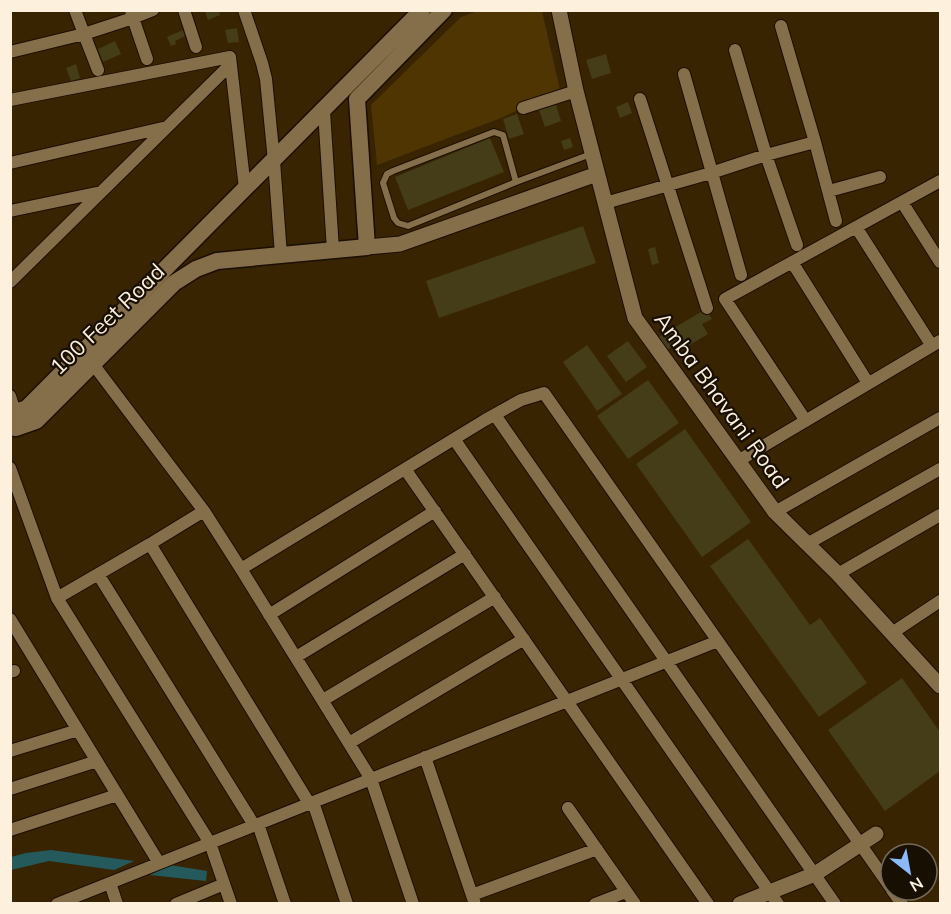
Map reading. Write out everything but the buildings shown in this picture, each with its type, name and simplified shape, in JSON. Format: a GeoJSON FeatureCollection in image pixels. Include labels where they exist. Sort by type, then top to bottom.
{"type":"FeatureCollection","features":[{"type":"Feature","properties":{"kind":"main road","name":"100 Feet Road"},"geometry":{"type":"LineString","coordinates":[[367,247],[217,261],[196,269],[174,283],[36,421],[16,428],[12,412],[27,408],[423,10]]}},
{"type":"Feature","properties":{"kind":"main road"},"geometry":{"type":"LineString","coordinates":[[367,247],[357,99],[444,10]]}},
{"type":"Feature","properties":{"kind":"street"},"geometry":{"type":"LineString","coordinates":[[75,10],[98,70]]}},
{"type":"Feature","properties":{"kind":"street"},"geometry":{"type":"LineString","coordinates":[[10,52],[84,34],[132,14],[153,10]]}},
{"type":"Feature","properties":{"kind":"street"},"geometry":{"type":"LineString","coordinates":[[184,10],[196,47]]}},
{"type":"Feature","properties":{"kind":"street"},"geometry":{"type":"LineString","coordinates":[[244,10],[264,71],[281,255]]}},
{"type":"Feature","properties":{"kind":"street","name":"Amba Bhavani Road"},"geometry":{"type":"LineString","coordinates":[[560,10],[591,154],[635,318],[775,512],[838,574],[940,686]]}},
{"type":"Feature","properties":{"kind":"street"},"geometry":{"type":"LineString","coordinates":[[132,14],[147,59]]}},
{"type":"Feature","properties":{"kind":"street"},"geometry":{"type":"LineString","coordinates":[[781,26],[836,221]]}},
{"type":"Feature","properties":{"kind":"street"},"geometry":{"type":"LineString","coordinates":[[735,50],[766,155],[797,245]]}},
{"type":"Feature","properties":{"kind":"street"},"geometry":{"type":"LineString","coordinates":[[10,100],[230,57],[245,189]]}},
{"type":"Feature","properties":{"kind":"street"},"geometry":{"type":"LineString","coordinates":[[10,282],[231,64]]}},
{"type":"Feature","properties":{"kind":"street"},"geometry":{"type":"LineString","coordinates":[[684,74],[741,275]]}},
{"type":"Feature","properties":{"kind":"street"},"geometry":{"type":"LineString","coordinates":[[523,108],[576,91]]}},
{"type":"Feature","properties":{"kind":"street"},"geometry":{"type":"LineString","coordinates":[[640,99],[706,308]]}},
{"type":"Feature","properties":{"kind":"street"},"geometry":{"type":"LineString","coordinates":[[324,111],[333,250]]}},
{"type":"Feature","properties":{"kind":"street"},"geometry":{"type":"LineString","coordinates":[[10,163],[168,126]]}},
{"type":"Feature","properties":{"kind":"street"},"geometry":{"type":"LineString","coordinates":[[605,203],[815,142]]}},
{"type":"Feature","properties":{"kind":"street"},"geometry":{"type":"LineString","coordinates":[[367,247],[400,244],[597,174]]}},
{"type":"Feature","properties":{"kind":"street"},"geometry":{"type":"LineString","coordinates":[[829,191],[880,177]]}},
{"type":"Feature","properties":{"kind":"street"},"geometry":{"type":"LineString","coordinates":[[806,421],[725,299],[940,181]]}},
{"type":"Feature","properties":{"kind":"street"},"geometry":{"type":"LineString","coordinates":[[10,211],[102,191]]}},
{"type":"Feature","properties":{"kind":"street"},"geometry":{"type":"LineString","coordinates":[[902,202],[940,262]]}},
{"type":"Feature","properties":{"kind":"street"},"geometry":{"type":"LineString","coordinates":[[738,461],[936,343],[856,227]]}},
{"type":"Feature","properties":{"kind":"street"},"geometry":{"type":"LineString","coordinates":[[792,262],[868,384]]}},
{"type":"Feature","properties":{"kind":"street"},"geometry":{"type":"LineString","coordinates":[[93,364],[204,511],[371,779],[413,903]]}},
{"type":"Feature","properties":{"kind":"street"},"geometry":{"type":"LineString","coordinates":[[241,569],[495,415],[521,400],[544,393],[879,871]]}},
{"type":"Feature","properties":{"kind":"street"},"geometry":{"type":"LineString","coordinates":[[495,415],[836,903]]}},
{"type":"Feature","properties":{"kind":"street"},"geometry":{"type":"LineString","coordinates":[[775,512],[940,418]]}},
{"type":"Feature","properties":{"kind":"street"},"geometry":{"type":"LineString","coordinates":[[454,439],[774,898]]}},
{"type":"Feature","properties":{"kind":"street"},"geometry":{"type":"LineString","coordinates":[[10,468],[57,598],[210,843],[231,903]]}},
{"type":"Feature","properties":{"kind":"street"},"geometry":{"type":"LineString","coordinates":[[405,469],[708,903]]}},
{"type":"Feature","properties":{"kind":"street"},"geometry":{"type":"LineString","coordinates":[[807,544],[940,469]]}},
{"type":"Feature","properties":{"kind":"street"},"geometry":{"type":"LineString","coordinates":[[57,598],[204,511]]}},
{"type":"Feature","properties":{"kind":"street"},"geometry":{"type":"LineString","coordinates":[[269,615],[435,511]]}},
{"type":"Feature","properties":{"kind":"street"},"geometry":{"type":"LineString","coordinates":[[838,574],[940,515]]}},
{"type":"Feature","properties":{"kind":"street"},"geometry":{"type":"LineString","coordinates":[[150,544],[311,803],[348,903]]}},
{"type":"Feature","properties":{"kind":"street"},"geometry":{"type":"LineString","coordinates":[[296,657],[465,554]]}},
{"type":"Feature","properties":{"kind":"street"},"geometry":{"type":"LineString","coordinates":[[98,574],[256,825],[285,903]]}},
{"type":"Feature","properties":{"kind":"street"},"geometry":{"type":"LineString","coordinates":[[322,700],[495,597]]}},
{"type":"Feature","properties":{"kind":"street"},"geometry":{"type":"LineString","coordinates":[[892,633],[940,601]]}},
{"type":"Feature","properties":{"kind":"street"},"geometry":{"type":"LineString","coordinates":[[10,619],[159,863]]}},
{"type":"Feature","properties":{"kind":"street"},"geometry":{"type":"LineString","coordinates":[[349,743],[524,639]]}},
{"type":"Feature","properties":{"kind":"street"},"geometry":{"type":"LineString","coordinates":[[57,903],[718,641]]}},
{"type":"Feature","properties":{"kind":"street"},"geometry":{"type":"LineString","coordinates":[[10,751],[78,730]]}},
{"type":"Feature","properties":{"kind":"street"},"geometry":{"type":"LineString","coordinates":[[425,758],[474,899],[597,849]]}},
{"type":"Feature","properties":{"kind":"street"},"geometry":{"type":"LineString","coordinates":[[10,789],[97,761]]}},
{"type":"Feature","properties":{"kind":"street"},"geometry":{"type":"LineString","coordinates":[[10,830],[117,795]]}},
{"type":"Feature","properties":{"kind":"street"},"geometry":{"type":"LineString","coordinates":[[568,808],[634,903]]}},
{"type":"Feature","properties":{"kind":"street"},"geometry":{"type":"LineString","coordinates":[[740,903],[774,898],[876,834]]}},
{"type":"Feature","properties":{"kind":"street"},"geometry":{"type":"LineString","coordinates":[[110,883],[117,903]]}},
{"type":"Feature","properties":{"kind":"street"},"geometry":{"type":"LineString","coordinates":[[180,903],[224,884]]}},
{"type":"Feature","properties":{"kind":"street"},"geometry":{"type":"LineString","coordinates":[[595,903],[626,892]]}},
{"type":"Feature","properties":{"kind":"lane"},"geometry":{"type":"LineString","coordinates":[[516,182],[503,135],[494,132],[393,171],[387,174],[383,183],[394,218],[398,223],[408,226],[591,154]]}},
{"type":"Feature","properties":{"kind":"shaded area"},"geometry":{"type":"Polygon","coordinates":[[[478,11],[542,11],[560,90],[501,118],[377,165],[371,105],[461,17],[478,11]]]}},
{"type":"Feature","properties":{"kind":"water"},"geometry":{"type":"Polygon","coordinates":[[[51,850],[134,861],[114,870],[49,861],[11,870],[11,857],[51,850]]]}},
{"type":"Feature","properties":{"kind":"water"},"geometry":{"type":"Polygon","coordinates":[[[170,865],[207,871],[206,881],[150,875],[170,865]]]}}]}
